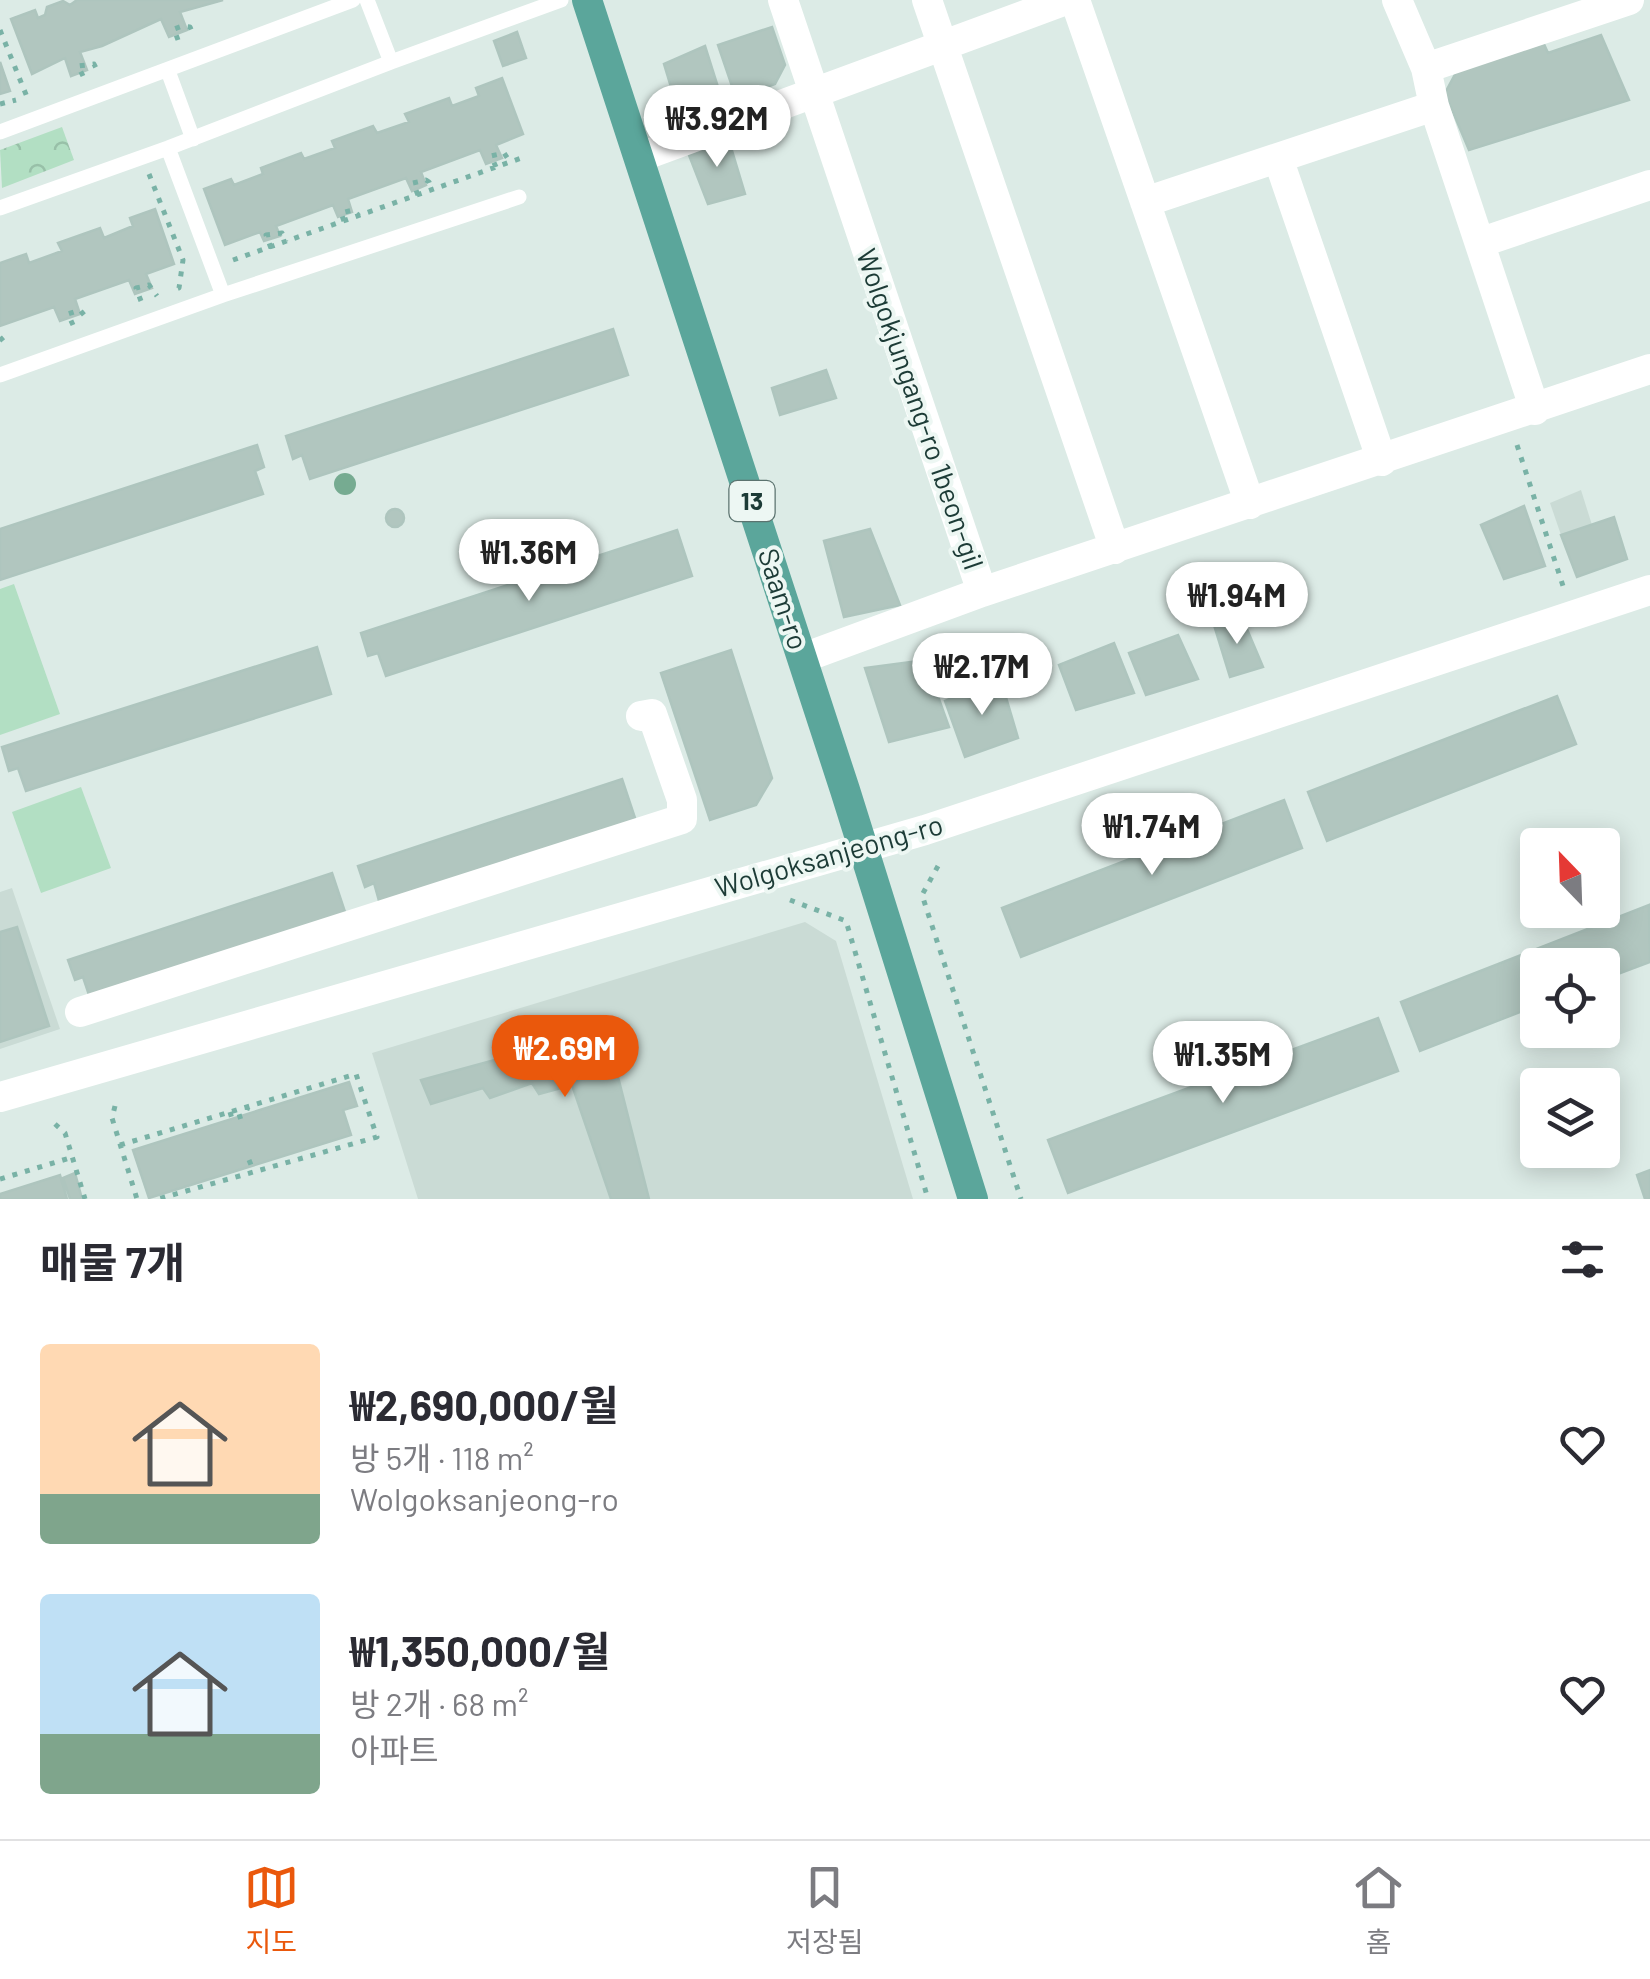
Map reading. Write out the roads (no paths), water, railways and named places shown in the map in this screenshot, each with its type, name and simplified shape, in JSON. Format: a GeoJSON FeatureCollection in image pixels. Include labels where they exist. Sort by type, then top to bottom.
{"type":"FeatureCollection","features":[{"type":"Feature","properties":{"kind":"main road","name":"Saam-ro"},"geometry":{"type":"LineString","coordinates":[[588,0],[803,658],[973,1199]]}},
{"type":"Feature","properties":{"kind":"street","name":"Wolgokjungang-ro 1beon-gil"},"geometry":{"type":"LineString","coordinates":[[783,0],[982,592],[1650,369]]}},
{"type":"Feature","properties":{"kind":"street"},"geometry":{"type":"LineString","coordinates":[[927,0],[1115,548]]}},
{"type":"Feature","properties":{"kind":"street"},"geometry":{"type":"LineString","coordinates":[[640,157],[1066,0]]}},
{"type":"Feature","properties":{"kind":"street"},"geometry":{"type":"LineString","coordinates":[[1075,0],[1250,504]]}},
{"type":"Feature","properties":{"kind":"street"},"geometry":{"type":"LineString","coordinates":[[1398,0],[1426,68],[1434,106],[1482,242],[1522,414]]}},
{"type":"Feature","properties":{"kind":"street"},"geometry":{"type":"LineString","coordinates":[[1426,68],[1629,0]]}},
{"type":"Feature","properties":{"kind":"street"},"geometry":{"type":"LineString","coordinates":[[1145,202],[1434,106]]}},
{"type":"Feature","properties":{"kind":"street"},"geometry":{"type":"LineString","coordinates":[[1278,158],[1382,461]]}},
{"type":"Feature","properties":{"kind":"street"},"geometry":{"type":"LineString","coordinates":[[1482,242],[1650,184]]}},
{"type":"Feature","properties":{"kind":"street","name":"Wolgoksanjeong-ro"},"geometry":{"type":"LineString","coordinates":[[0,1098],[925,830],[1650,590]]}},
{"type":"Feature","properties":{"kind":"street"},"geometry":{"type":"LineString","coordinates":[[803,658],[982,592]]}},
{"type":"Feature","properties":{"kind":"street"},"geometry":{"type":"LineString","coordinates":[[80,1012],[682,819],[682,800],[652,714],[641,716]]}},
{"type":"Feature","properties":{"kind":"lane"},"geometry":{"type":"LineString","coordinates":[[0,132],[353,0]]}},
{"type":"Feature","properties":{"kind":"lane"},"geometry":{"type":"LineString","coordinates":[[367,0],[390,62]]}},
{"type":"Feature","properties":{"kind":"lane"},"geometry":{"type":"LineString","coordinates":[[0,208],[561,0]]}},
{"type":"Feature","properties":{"kind":"lane"},"geometry":{"type":"LineString","coordinates":[[168,71],[194,139]]}},
{"type":"Feature","properties":{"kind":"lane"},"geometry":{"type":"LineString","coordinates":[[168,148],[223,295]]}},
{"type":"Feature","properties":{"kind":"lane"},"geometry":{"type":"LineString","coordinates":[[0,375],[223,295],[519,197]]}}]}
